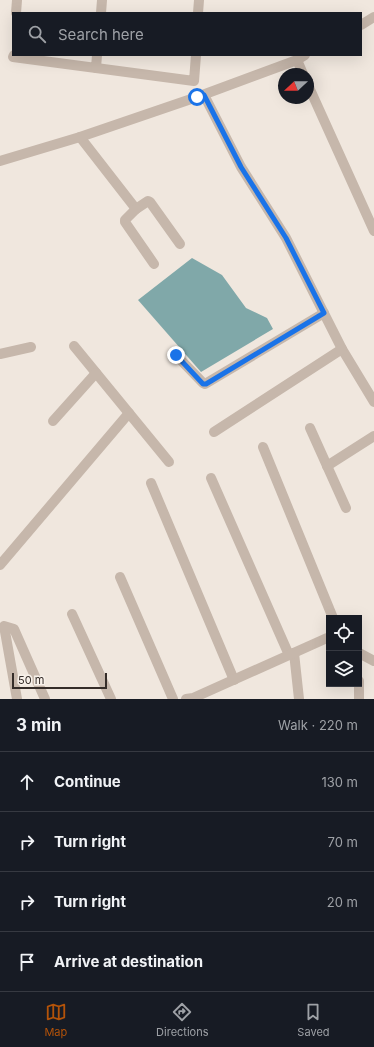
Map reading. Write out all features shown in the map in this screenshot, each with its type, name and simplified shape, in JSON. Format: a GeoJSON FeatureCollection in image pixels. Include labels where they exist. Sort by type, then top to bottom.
{"type":"FeatureCollection","features":[{"type":"Feature","properties":{"kind":"street"},"geometry":{"type":"LineString","coordinates":[[16,12],[17,0]]}},
{"type":"Feature","properties":{"kind":"street"},"geometry":{"type":"LineString","coordinates":[[101,12],[102,0]]}},
{"type":"Feature","properties":{"kind":"street"},"geometry":{"type":"LineString","coordinates":[[198,12],[199,0]]}},
{"type":"Feature","properties":{"kind":"street"},"geometry":{"type":"LineString","coordinates":[[362,24],[374,17]]}},
{"type":"Feature","properties":{"kind":"street"},"geometry":{"type":"LineString","coordinates":[[14,56],[194,81]]}},
{"type":"Feature","properties":{"kind":"street"},"geometry":{"type":"LineString","coordinates":[[96,68],[97,56]]}},
{"type":"Feature","properties":{"kind":"street"},"geometry":{"type":"LineString","coordinates":[[196,56],[194,81],[201,96],[241,167],[286,238],[342,349],[374,402]]}},
{"type":"Feature","properties":{"kind":"street"},"geometry":{"type":"LineString","coordinates":[[0,161],[80,137],[201,96],[301,57],[302,68]]}},
{"type":"Feature","properties":{"kind":"street"},"geometry":{"type":"LineString","coordinates":[[314,98],[374,231]]}},
{"type":"Feature","properties":{"kind":"street"},"geometry":{"type":"LineString","coordinates":[[80,137],[136,209]]}},
{"type":"Feature","properties":{"kind":"street"},"geometry":{"type":"LineString","coordinates":[[154,264],[125,222],[125,220],[136,209],[148,201],[150,202],[180,244]]}},
{"type":"Feature","properties":{"kind":"street"},"geometry":{"type":"LineString","coordinates":[[176,355],[203,384],[206,384],[324,313]]}},
{"type":"Feature","properties":{"kind":"street"},"geometry":{"type":"LineString","coordinates":[[74,346],[170,462]]}},
{"type":"Feature","properties":{"kind":"street"},"geometry":{"type":"LineString","coordinates":[[0,354],[31,348]]}},
{"type":"Feature","properties":{"kind":"street"},"geometry":{"type":"LineString","coordinates":[[214,432],[342,349]]}},
{"type":"Feature","properties":{"kind":"street"},"geometry":{"type":"LineString","coordinates":[[53,421],[96,373]]}},
{"type":"Feature","properties":{"kind":"street"},"geometry":{"type":"LineString","coordinates":[[0,566],[129,413]]}},
{"type":"Feature","properties":{"kind":"street"},"geometry":{"type":"LineString","coordinates":[[310,428],[346,508]]}},
{"type":"Feature","properties":{"kind":"street"},"geometry":{"type":"LineString","coordinates":[[327,466],[374,436]]}},
{"type":"Feature","properties":{"kind":"street"},"geometry":{"type":"LineString","coordinates":[[262,447],[332,615]]}},
{"type":"Feature","properties":{"kind":"street"},"geometry":{"type":"LineString","coordinates":[[211,478],[291,654],[297,698]]}},
{"type":"Feature","properties":{"kind":"street"},"geometry":{"type":"LineString","coordinates":[[150,483],[234,680]]}},
{"type":"Feature","properties":{"kind":"street"},"geometry":{"type":"LineString","coordinates":[[120,577],[173,699]]}},
{"type":"Feature","properties":{"kind":"street"},"geometry":{"type":"LineString","coordinates":[[72,614],[111,699]]}},
{"type":"Feature","properties":{"kind":"street"},"geometry":{"type":"LineString","coordinates":[[17,699],[4,626],[14,629],[45,699]]}},
{"type":"Feature","properties":{"kind":"street"},"geometry":{"type":"LineString","coordinates":[[186,699],[193,698],[326,638]]}},
{"type":"Feature","properties":{"kind":"street"},"geometry":{"type":"LineString","coordinates":[[362,655],[374,661]]}},
{"type":"Feature","properties":{"kind":"street"},"geometry":{"type":"LineString","coordinates":[[359,687],[360,699]]}},
{"type":"Feature","properties":{"kind":"water"},"geometry":{"type":"Polygon","coordinates":[[[192,258],[222,275],[246,308],[267,318],[273,329],[201,372],[138,300],[192,258]]]}},
{"type":"Feature","properties":{"kind":"route"},"geometry":{"type":"LineString","coordinates":[[176,355],[203,384],[206,384],[324,313],[286,238],[241,167],[204,95],[197,97]]}}]}
